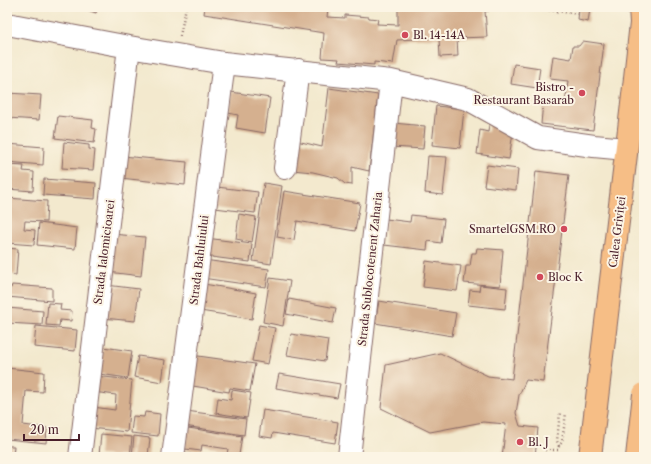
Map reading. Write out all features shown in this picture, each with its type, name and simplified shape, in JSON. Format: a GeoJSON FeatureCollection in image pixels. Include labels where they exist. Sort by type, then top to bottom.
{"type":"FeatureCollection","features":[{"type":"Feature","properties":{"kind":"main road","name":"Calea Griviței"},"geometry":{"type":"LineString","coordinates":[[590,457],[640,23],[640,7]]}},
{"type":"Feature","properties":{"kind":"main road"},"geometry":{"type":"LineString","coordinates":[[637,457],[644,394]]}},
{"type":"Feature","properties":{"kind":"street"},"geometry":{"type":"LineString","coordinates":[[7,24],[129,48],[224,63],[391,81],[468,99],[538,138],[626,149]]}},
{"type":"Feature","properties":{"kind":"street","name":"Strada Ialomicioarei"},"geometry":{"type":"LineString","coordinates":[[80,457],[129,48]]}},
{"type":"Feature","properties":{"kind":"street","name":"Strada Bahluiului"},"geometry":{"type":"LineString","coordinates":[[173,457],[224,63]]}},
{"type":"Feature","properties":{"kind":"street"},"geometry":{"type":"LineString","coordinates":[[285,168],[298,70]]}},
{"type":"Feature","properties":{"kind":"street","name":"Strada Sublocotenent Zaharia"},"geometry":{"type":"LineString","coordinates":[[349,457],[391,81]]}},
{"type":"Feature","properties":{"kind":"path"},"geometry":{"type":"LineString","coordinates":[[176,55],[186,7]]}},
{"type":"Feature","properties":{"kind":"path"},"geometry":{"type":"LineString","coordinates":[[539,7],[579,14]]}},
{"type":"Feature","properties":{"kind":"path"},"geometry":{"type":"LineString","coordinates":[[559,446],[556,442],[560,412]]}},
{"type":"Feature","properties":{"kind":"path"},"geometry":{"type":"LineString","coordinates":[[545,450],[558,450],[562,442],[566,413]]}},
{"type":"Feature","properties":{"kind":"building"},"geometry":{"type":"Polygon","coordinates":[[[79,7],[98,7],[96,13],[79,7]]]}},
{"type":"Feature","properties":{"kind":"building","name":"Bl. 14-14A"},"geometry":{"type":"Polygon","coordinates":[[[205,7],[331,7],[331,9],[328,8],[327,17],[345,18],[345,15],[369,17],[378,19],[377,24],[398,25],[398,7],[489,7],[489,11],[485,11],[487,37],[457,38],[458,56],[440,57],[439,38],[397,40],[393,64],[374,62],[374,65],[338,62],[339,59],[322,58],[324,33],[204,14],[205,7]]]}},
{"type":"Feature","properties":{"kind":"building"},"geometry":{"type":"Polygon","coordinates":[[[579,8],[590,9],[588,22],[578,20],[579,8]]]}},
{"type":"Feature","properties":{"kind":"building"},"geometry":{"type":"Polygon","coordinates":[[[583,41],[604,44],[593,130],[541,124],[543,102],[565,104],[568,81],[550,79],[553,56],[571,59],[573,46],[579,46],[583,41]]]}},
{"type":"Feature","properties":{"kind":"building"},"geometry":{"type":"Polygon","coordinates":[[[514,64],[540,68],[537,88],[511,84],[514,64]]]}},
{"type":"Feature","properties":{"kind":"building"},"geometry":{"type":"Polygon","coordinates":[[[329,88],[378,95],[369,171],[352,167],[352,185],[345,184],[338,178],[313,172],[292,170],[297,141],[322,147],[329,88]]]}},
{"type":"Feature","properties":{"kind":"building"},"geometry":{"type":"Polygon","coordinates":[[[231,92],[270,98],[265,133],[236,128],[238,115],[228,113],[231,92]]]}},
{"type":"Feature","properties":{"kind":"building"},"geometry":{"type":"Polygon","coordinates":[[[7,93],[41,95],[39,120],[7,118],[7,93]]]}},
{"type":"Feature","properties":{"kind":"building"},"geometry":{"type":"Polygon","coordinates":[[[436,106],[464,109],[460,148],[432,145],[436,106]]]}},
{"type":"Feature","properties":{"kind":"building"},"geometry":{"type":"Polygon","coordinates":[[[58,116],[93,120],[92,128],[96,129],[94,143],[55,138],[58,116]]]}},
{"type":"Feature","properties":{"kind":"building"},"geometry":{"type":"Polygon","coordinates":[[[490,118],[513,132],[509,159],[477,154],[480,130],[488,132],[490,118]]]}},
{"type":"Feature","properties":{"kind":"building"},"geometry":{"type":"Polygon","coordinates":[[[393,123],[425,126],[423,149],[392,147],[393,123]]]}},
{"type":"Feature","properties":{"kind":"building"},"geometry":{"type":"Polygon","coordinates":[[[64,142],[89,145],[89,149],[95,150],[93,170],[62,168],[64,142]]]}},
{"type":"Feature","properties":{"kind":"building"},"geometry":{"type":"Polygon","coordinates":[[[7,144],[44,147],[43,165],[7,162],[7,144]]]}},
{"type":"Feature","properties":{"kind":"building"},"geometry":{"type":"Polygon","coordinates":[[[122,156],[187,162],[185,185],[120,178],[122,156]]]}},
{"type":"Feature","properties":{"kind":"building"},"geometry":{"type":"Polygon","coordinates":[[[428,156],[447,157],[443,195],[425,193],[428,156]]]}},
{"type":"Feature","properties":{"kind":"building"},"geometry":{"type":"Polygon","coordinates":[[[7,165],[24,166],[23,171],[34,172],[33,191],[7,189],[7,165]]]}},
{"type":"Feature","properties":{"kind":"building"},"geometry":{"type":"Polygon","coordinates":[[[487,165],[518,169],[516,190],[484,186],[487,165]]]}},
{"type":"Feature","properties":{"kind":"building"},"geometry":{"type":"Polygon","coordinates":[[[536,171],[569,175],[543,382],[526,380],[519,395],[516,413],[520,426],[538,428],[535,457],[502,457],[506,424],[483,422],[430,432],[381,408],[386,365],[440,353],[488,376],[512,379],[536,171]]]}},
{"type":"Feature","properties":{"kind":"building"},"geometry":{"type":"Polygon","coordinates":[[[44,179],[96,183],[95,199],[43,195],[44,179]]]}},
{"type":"Feature","properties":{"kind":"building"},"geometry":{"type":"Polygon","coordinates":[[[264,183],[282,186],[271,264],[253,261],[264,183]]]}},
{"type":"Feature","properties":{"kind":"building"},"geometry":{"type":"Polygon","coordinates":[[[217,187],[258,192],[255,213],[215,208],[217,187]]]}},
{"type":"Feature","properties":{"kind":"building"},"geometry":{"type":"Polygon","coordinates":[[[284,191],[360,203],[355,231],[297,221],[294,240],[277,237],[284,191]]]}},
{"type":"Feature","properties":{"kind":"building"},"geometry":{"type":"Polygon","coordinates":[[[7,198],[47,201],[46,222],[25,221],[24,229],[35,230],[34,245],[7,243],[7,198]]]}},
{"type":"Feature","properties":{"kind":"building"},"geometry":{"type":"Polygon","coordinates":[[[239,214],[256,217],[252,242],[236,239],[239,214]]]}},
{"type":"Feature","properties":{"kind":"building"},"geometry":{"type":"Polygon","coordinates":[[[411,215],[444,219],[441,243],[428,241],[427,250],[384,245],[386,219],[410,222],[411,215]]]}},
{"type":"Feature","properties":{"kind":"building"},"geometry":{"type":"Polygon","coordinates":[[[39,223],[77,228],[75,249],[37,245],[39,223]]]}},
{"type":"Feature","properties":{"kind":"building"},"geometry":{"type":"Polygon","coordinates":[[[112,234],[145,237],[141,276],[108,272],[112,234]]]}},
{"type":"Feature","properties":{"kind":"building"},"geometry":{"type":"Polygon","coordinates":[[[206,238],[252,244],[250,262],[204,256],[206,238]]]}},
{"type":"Feature","properties":{"kind":"building"},"geometry":{"type":"Polygon","coordinates":[[[7,248],[18,249],[16,275],[7,274],[7,248]]]}},
{"type":"Feature","properties":{"kind":"building"},"geometry":{"type":"Polygon","coordinates":[[[477,248],[503,250],[500,286],[464,283],[466,266],[470,266],[472,253],[476,253],[477,248]]]}},
{"type":"Feature","properties":{"kind":"building"},"geometry":{"type":"Polygon","coordinates":[[[204,260],[269,269],[266,287],[202,278],[204,260]]]}},
{"type":"Feature","properties":{"kind":"building"},"geometry":{"type":"Polygon","coordinates":[[[426,261],[461,266],[457,291],[423,287],[426,261]]]}},
{"type":"Feature","properties":{"kind":"building"},"geometry":{"type":"Polygon","coordinates":[[[270,278],[290,281],[283,326],[263,322],[270,278]]]}},
{"type":"Feature","properties":{"kind":"building"},"geometry":{"type":"Polygon","coordinates":[[[204,284],[256,293],[252,319],[200,311],[204,284]]]}},
{"type":"Feature","properties":{"kind":"building"},"geometry":{"type":"Polygon","coordinates":[[[12,285],[52,288],[52,301],[7,297],[7,288],[11,288],[12,285]]]}},
{"type":"Feature","properties":{"kind":"building"},"geometry":{"type":"Polygon","coordinates":[[[106,285],[139,289],[135,321],[102,318],[106,285]]]}},
{"type":"Feature","properties":{"kind":"building"},"geometry":{"type":"Polygon","coordinates":[[[480,285],[507,288],[505,309],[468,305],[470,290],[479,291],[480,285]]]}},
{"type":"Feature","properties":{"kind":"building"},"geometry":{"type":"Polygon","coordinates":[[[289,299],[336,308],[333,323],[286,314],[289,299]]]}},
{"type":"Feature","properties":{"kind":"building"},"geometry":{"type":"Polygon","coordinates":[[[379,301],[456,313],[452,336],[375,323],[379,301]]]}},
{"type":"Feature","properties":{"kind":"building"},"geometry":{"type":"Polygon","coordinates":[[[48,303],[61,304],[60,310],[72,311],[71,321],[60,320],[59,326],[46,325],[48,303]]]}},
{"type":"Feature","properties":{"kind":"building"},"geometry":{"type":"Polygon","coordinates":[[[7,308],[43,311],[42,325],[7,323],[7,308]]]}},
{"type":"Feature","properties":{"kind":"building"},"geometry":{"type":"Polygon","coordinates":[[[259,325],[275,328],[268,364],[252,361],[259,325]]]}},
{"type":"Feature","properties":{"kind":"building"},"geometry":{"type":"Polygon","coordinates":[[[36,326],[77,330],[75,351],[34,347],[36,326]]]}},
{"type":"Feature","properties":{"kind":"building"},"geometry":{"type":"Polygon","coordinates":[[[291,334],[328,340],[325,361],[287,355],[291,334]]]}},
{"type":"Feature","properties":{"kind":"building"},"geometry":{"type":"Polygon","coordinates":[[[103,347],[132,351],[128,378],[99,374],[103,347]]]}},
{"type":"Feature","properties":{"kind":"building"},"geometry":{"type":"Polygon","coordinates":[[[191,355],[255,364],[250,391],[230,388],[229,392],[187,385],[191,355]]]}},
{"type":"Feature","properties":{"kind":"building"},"geometry":{"type":"Polygon","coordinates":[[[138,356],[165,360],[162,382],[134,377],[138,356]]]}},
{"type":"Feature","properties":{"kind":"building"},"geometry":{"type":"Polygon","coordinates":[[[7,368],[44,372],[43,392],[26,391],[23,425],[47,428],[46,443],[7,439],[7,368]]]}},
{"type":"Feature","properties":{"kind":"building"},"geometry":{"type":"Polygon","coordinates":[[[279,374],[340,384],[337,398],[276,388],[279,374]]]}},
{"type":"Feature","properties":{"kind":"building"},"geometry":{"type":"Polygon","coordinates":[[[95,376],[132,380],[127,432],[90,428],[93,407],[115,410],[116,395],[93,392],[95,376]]]}},
{"type":"Feature","properties":{"kind":"building"},"geometry":{"type":"Polygon","coordinates":[[[232,390],[251,393],[247,418],[216,413],[218,398],[231,400],[232,390]]]}},
{"type":"Feature","properties":{"kind":"building"},"geometry":{"type":"Polygon","coordinates":[[[263,410],[338,422],[335,443],[273,433],[272,438],[259,436],[263,410]]]}},
{"type":"Feature","properties":{"kind":"building"},"geometry":{"type":"Polygon","coordinates":[[[186,411],[246,419],[244,435],[184,426],[186,411]]]}},
{"type":"Feature","properties":{"kind":"building"},"geometry":{"type":"Polygon","coordinates":[[[145,412],[160,414],[158,436],[131,433],[133,416],[144,417],[145,412]]]}},
{"type":"Feature","properties":{"kind":"building"},"geometry":{"type":"Polygon","coordinates":[[[188,428],[242,436],[239,455],[227,454],[228,449],[202,445],[201,451],[185,449],[188,428]]]}},
{"type":"Feature","properties":{"kind":"building"},"geometry":{"type":"Polygon","coordinates":[[[101,434],[132,437],[130,457],[99,455],[101,434]]]}},
{"type":"Feature","properties":{"kind":"building"},"geometry":{"type":"Polygon","coordinates":[[[134,436],[150,438],[148,456],[152,457],[132,457],[134,436]]]}},
{"type":"Feature","properties":{"kind":"building"},"geometry":{"type":"Polygon","coordinates":[[[7,446],[14,446],[13,457],[7,457],[7,446]]]}},
{"type":"Feature","properties":{"kind":"building"},"geometry":{"type":"Polygon","coordinates":[[[181,453],[206,456],[206,457],[180,457],[181,453]]]}},
{"type":"Feature","properties":{"kind":"place","name":"Bl. 14-14A"},"geometry":{"type":"Point","coordinates":[405,35]}},
{"type":"Feature","properties":{"kind":"place","name":"Bistro - Restaurant Basarab"},"geometry":{"type":"Point","coordinates":[582,93]}},
{"type":"Feature","properties":{"kind":"place","name":"SmartelGSM.RO"},"geometry":{"type":"Point","coordinates":[564,229]}},
{"type":"Feature","properties":{"kind":"place","name":"Bloc K"},"geometry":{"type":"Point","coordinates":[540,277]}},
{"type":"Feature","properties":{"kind":"place","name":"Bl. J"},"geometry":{"type":"Point","coordinates":[520,442]}}]}
